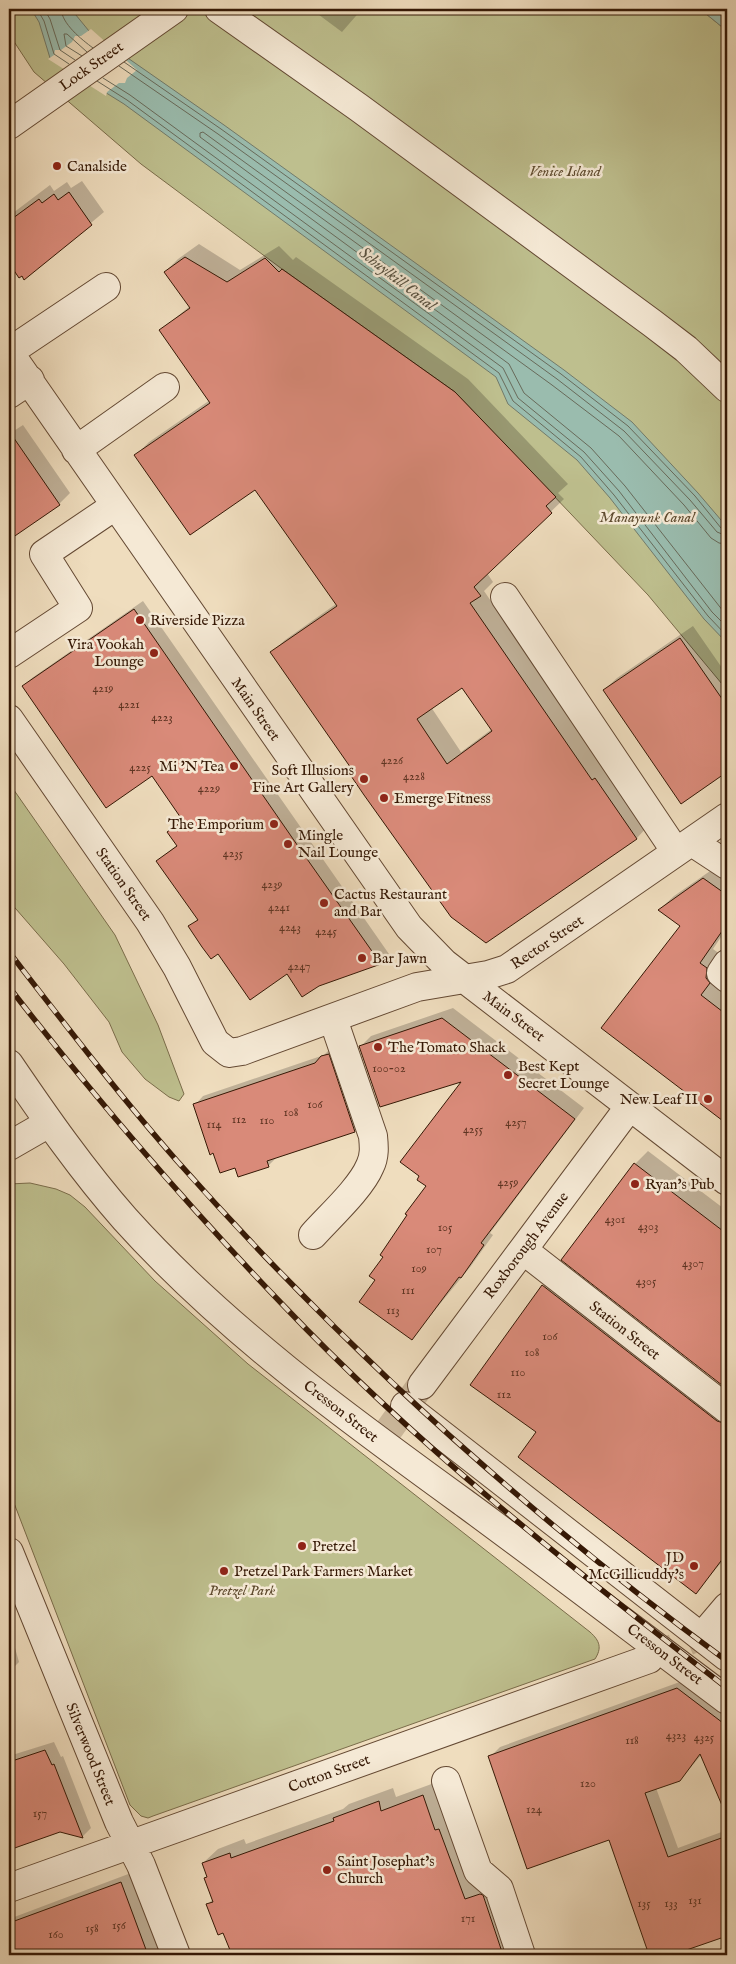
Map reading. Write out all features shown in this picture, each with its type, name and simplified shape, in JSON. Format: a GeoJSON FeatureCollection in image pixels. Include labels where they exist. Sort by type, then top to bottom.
{"type":"FeatureCollection","features":[{"type":"Feature","properties":{"kind":"street","name":"Lock Street"},"geometry":{"type":"LineString","coordinates":[[9,125],[67,82],[174,9]]}},
{"type":"Feature","properties":{"kind":"street"},"geometry":{"type":"LineString","coordinates":[[220,9],[358,107],[652,323],[697,359],[727,388]]}},
{"type":"Feature","properties":{"kind":"street"},"geometry":{"type":"LineString","coordinates":[[9,352],[106,287]]}},
{"type":"Feature","properties":{"kind":"street","name":"Main Street"},"geometry":{"type":"LineString","coordinates":[[9,352],[19,387],[76,450],[409,927],[444,963],[727,1181]]}},
{"type":"Feature","properties":{"kind":"street"},"geometry":{"type":"LineString","coordinates":[[76,450],[165,387]]}},
{"type":"Feature","properties":{"kind":"street"},"geometry":{"type":"LineString","coordinates":[[9,654],[78,608],[44,554],[115,506]]}},
{"type":"Feature","properties":{"kind":"street"},"geometry":{"type":"LineString","coordinates":[[505,597],[684,847],[727,865]]}},
{"type":"Feature","properties":{"kind":"street","name":"Station Street"},"geometry":{"type":"LineString","coordinates":[[9,719],[150,922],[182,975],[215,1042],[230,1053]]}},
{"type":"Feature","properties":{"kind":"street","name":"Rector Street"},"geometry":{"type":"LineString","coordinates":[[230,1053],[242,1051],[333,1019],[417,987],[488,975],[507,969],[727,817]]}},
{"type":"Feature","properties":{"kind":"street"},"geometry":{"type":"LineString","coordinates":[[727,964],[721,973],[727,978]]}},
{"type":"Feature","properties":{"kind":"street"},"geometry":{"type":"LineString","coordinates":[[313,1236],[360,1182],[370,1167],[374,1153],[373,1136],[333,1019]]}},
{"type":"Feature","properties":{"kind":"street","name":"Cresson Street"},"geometry":{"type":"LineString","coordinates":[[9,1064],[88,1176],[127,1221],[243,1334],[384,1437],[727,1700]]}},
{"type":"Feature","properties":{"kind":"street","name":"Roxborough Avenue"},"geometry":{"type":"LineString","coordinates":[[422,1385],[630,1106]]}},
{"type":"Feature","properties":{"kind":"street"},"geometry":{"type":"LineString","coordinates":[[9,1146],[49,1123]]}},
{"type":"Feature","properties":{"kind":"street","name":"Station Street"},"geometry":{"type":"LineString","coordinates":[[523,1250],[727,1409]]}},
{"type":"Feature","properties":{"kind":"street"},"geometry":{"type":"LineString","coordinates":[[406,1406],[727,1657]]}},
{"type":"Feature","properties":{"kind":"street","name":"Silverwood Street"},"geometry":{"type":"LineString","coordinates":[[9,1553],[119,1822],[142,1865],[176,1955]]}},
{"type":"Feature","properties":{"kind":"street","name":"Cotton Street"},"geometry":{"type":"LineString","coordinates":[[9,1888],[649,1659]]}},
{"type":"Feature","properties":{"kind":"street"},"geometry":{"type":"LineString","coordinates":[[446,1781],[478,1871],[499,1889],[521,1955]]}},
{"type":"Feature","properties":{"kind":"green space","name":"Venice Island"},"geometry":{"type":"Polygon","coordinates":[[[9,9],[700,9],[727,31],[727,690],[648,595],[455,392],[282,269],[141,164],[34,72],[9,34],[9,9]]]}},
{"type":"Feature","properties":{"kind":"green space"},"geometry":{"type":"Polygon","coordinates":[[[9,783],[115,935],[158,1025],[184,1094],[179,1101],[169,1097],[145,1079],[122,1052],[109,1022],[64,964],[9,901],[9,783]]]}},
{"type":"Feature","properties":{"kind":"green space","name":"Pretzel Park"},"geometry":{"type":"Polygon","coordinates":[[[30,1183],[56,1189],[70,1195],[85,1207],[155,1281],[248,1364],[590,1632],[596,1638],[599,1645],[599,1651],[595,1659],[148,1818],[141,1816],[130,1805],[9,1490],[9,1184],[30,1183]]]}},
{"type":"Feature","properties":{"kind":"water","name":"Schuylkill Canal"},"geometry":{"type":"Polygon","coordinates":[[[31,9],[71,9],[89,31],[224,125],[564,370],[632,422],[727,527],[727,643],[704,619],[610,498],[577,460],[508,404],[496,377],[124,104],[50,58],[39,22],[31,9]]]}},
{"type":"Feature","properties":{"kind":"water"},"geometry":{"type":"Polygon","coordinates":[[[700,9],[727,9],[727,31],[700,9]]]}},
{"type":"Feature","properties":{"kind":"pier"},"geometry":{"type":"Polygon","coordinates":[[[91,29],[137,70],[127,78],[125,83],[119,83],[107,92],[106,96],[48,59],[54,55],[55,50],[61,50],[72,42],[75,36],[81,36],[91,29]]]}},
{"type":"Feature","properties":{"kind":"building"},"geometry":{"type":"Polygon","coordinates":[[[69,192],[92,225],[24,280],[22,276],[19,278],[9,263],[9,221],[39,199],[42,203],[54,194],[58,200],[69,192]]]}},
{"type":"Feature","properties":{"kind":"building"},"geometry":{"type":"Polygon","coordinates":[[[185,257],[227,282],[265,258],[279,272],[282,269],[455,392],[556,497],[546,506],[552,513],[474,587],[481,596],[470,603],[592,780],[595,778],[637,839],[486,943],[451,917],[364,795],[349,773],[353,771],[270,652],[337,606],[255,490],[190,535],[134,455],[210,403],[159,330],[190,308],[164,272],[185,257]],[[462,688],[417,719],[447,764],[492,731],[462,688]]]}},
{"type":"Feature","properties":{"kind":"building"},"geometry":{"type":"Polygon","coordinates":[[[9,431],[60,505],[9,540],[9,431]]]}},
{"type":"Feature","properties":{"kind":"building"},"geometry":{"type":"Polygon","coordinates":[[[134,609],[381,964],[319,986],[302,997],[287,974],[250,1000],[218,954],[211,959],[202,947],[188,926],[198,920],[156,861],[177,846],[167,832],[183,821],[152,776],[106,808],[22,686],[134,609]]]}},
{"type":"Feature","properties":{"kind":"building"},"geometry":{"type":"Polygon","coordinates":[[[680,638],[727,706],[727,772],[681,804],[603,690],[680,638]]]}},
{"type":"Feature","properties":{"kind":"building"},"geometry":{"type":"Polygon","coordinates":[[[703,878],[727,895],[727,924],[700,963],[707,968],[706,978],[710,983],[701,995],[727,1015],[727,1124],[601,1028],[680,926],[658,910],[703,878]]]}},
{"type":"Feature","properties":{"kind":"building"},"geometry":{"type":"Polygon","coordinates":[[[442,1018],[575,1119],[481,1243],[484,1245],[461,1278],[459,1277],[412,1340],[359,1302],[375,1280],[369,1276],[383,1257],[380,1255],[407,1215],[405,1214],[426,1186],[417,1180],[419,1176],[400,1162],[461,1082],[380,1107],[359,1046],[442,1018]]]}},
{"type":"Feature","properties":{"kind":"building"},"geometry":{"type":"Polygon","coordinates":[[[329,1054],[355,1132],[267,1161],[269,1167],[238,1177],[235,1168],[220,1173],[213,1153],[210,1155],[193,1104],[315,1063],[321,1056],[329,1054]]]}},
{"type":"Feature","properties":{"kind":"building"},"geometry":{"type":"Polygon","coordinates":[[[634,1163],[727,1234],[727,1389],[561,1260],[634,1163]]]}},
{"type":"Feature","properties":{"kind":"building"},"geometry":{"type":"Polygon","coordinates":[[[542,1285],[717,1421],[727,1424],[727,1553],[696,1594],[518,1457],[536,1432],[470,1385],[542,1285]]]}},
{"type":"Feature","properties":{"kind":"building"},"geometry":{"type":"Polygon","coordinates":[[[677,1688],[727,1726],[727,1817],[700,1754],[680,1781],[645,1793],[668,1857],[727,1836],[727,1936],[672,1955],[649,1955],[609,1840],[527,1869],[488,1756],[677,1688]]]}},
{"type":"Feature","properties":{"kind":"building"},"geometry":{"type":"Polygon","coordinates":[[[45,1750],[52,1765],[54,1764],[83,1838],[60,1832],[9,1850],[9,1762],[45,1750]]]}},
{"type":"Feature","properties":{"kind":"building","name":"Saint Josephat's Church"},"geometry":{"type":"Polygon","coordinates":[[[423,1795],[435,1830],[439,1829],[465,1899],[480,1894],[483,1895],[503,1955],[232,1955],[223,1933],[218,1935],[206,1904],[213,1902],[204,1878],[207,1877],[202,1863],[230,1853],[231,1858],[334,1821],[333,1818],[379,1801],[381,1811],[423,1795]]]}},
{"type":"Feature","properties":{"kind":"building"},"geometry":{"type":"Polygon","coordinates":[[[121,1882],[148,1955],[9,1955],[9,1923],[121,1882]]]}},
{"type":"Feature","properties":{"kind":"tunnel"},"geometry":{"type":"LineString","coordinates":[[388,1431],[419,1388]]}},
{"type":"Feature","properties":{"kind":"tunnel"},"geometry":{"type":"LineString","coordinates":[[649,1659],[700,1636],[710,1627]]}},
{"type":"Feature","properties":{"kind":"railway"},"geometry":{"type":"LineString","coordinates":[[9,952],[134,1111],[178,1162],[241,1231],[371,1363],[509,1488],[653,1605],[727,1661]]}},
{"type":"Feature","properties":{"kind":"railway"},"geometry":{"type":"LineString","coordinates":[[9,987],[74,1069],[176,1189],[247,1267],[334,1357],[387,1408],[497,1505],[727,1688]]}},
{"type":"Feature","properties":{"kind":"place","name":"Canalside"},"geometry":{"type":"Point","coordinates":[57,166]}},
{"type":"Feature","properties":{"kind":"place","name":"Riverside Pizza"},"geometry":{"type":"Point","coordinates":[140,620]}},
{"type":"Feature","properties":{"kind":"place","name":"Vira Vookah Lounge"},"geometry":{"type":"Point","coordinates":[154,653]}},
{"type":"Feature","properties":{"kind":"place","name":"Mi 'N Tea"},"geometry":{"type":"Point","coordinates":[234,766]}},
{"type":"Feature","properties":{"kind":"place","name":"Soft Illusions Fine Art Gallery"},"geometry":{"type":"Point","coordinates":[364,779]}},
{"type":"Feature","properties":{"kind":"place","name":"Emerge Fitness"},"geometry":{"type":"Point","coordinates":[384,798]}},
{"type":"Feature","properties":{"kind":"place","name":"The Emporium"},"geometry":{"type":"Point","coordinates":[274,824]}},
{"type":"Feature","properties":{"kind":"place","name":"Mingle Nail Lounge"},"geometry":{"type":"Point","coordinates":[288,844]}},
{"type":"Feature","properties":{"kind":"place","name":"Cactus Restaurant and Bar"},"geometry":{"type":"Point","coordinates":[324,903]}},
{"type":"Feature","properties":{"kind":"place","name":"Bar Jawn"},"geometry":{"type":"Point","coordinates":[362,958]}},
{"type":"Feature","properties":{"kind":"place","name":"The Tomato Shack"},"geometry":{"type":"Point","coordinates":[378,1047]}},
{"type":"Feature","properties":{"kind":"place","name":"Best Kept Secret Lounge"},"geometry":{"type":"Point","coordinates":[508,1075]}},
{"type":"Feature","properties":{"kind":"place","name":"New Leaf II"},"geometry":{"type":"Point","coordinates":[708,1099]}},
{"type":"Feature","properties":{"kind":"place","name":"Ryan's Pub"},"geometry":{"type":"Point","coordinates":[635,1184]}},
{"type":"Feature","properties":{"kind":"place","name":"Pretzel"},"geometry":{"type":"Point","coordinates":[302,1546]}},
{"type":"Feature","properties":{"kind":"place","name":"JD McGillicuddy's"},"geometry":{"type":"Point","coordinates":[694,1566]}},
{"type":"Feature","properties":{"kind":"place","name":"Pretzel Park Farmers Market"},"geometry":{"type":"Point","coordinates":[224,1571]}},
{"type":"Feature","properties":{"kind":"place","name":"Saint Josephat's Church"},"geometry":{"type":"Point","coordinates":[327,1870]}},
{"type":"Feature","properties":{"kind":"park label","name":"Manayunk Canal"},"geometry":{"type":"Point","coordinates":[647,517]}}]}
